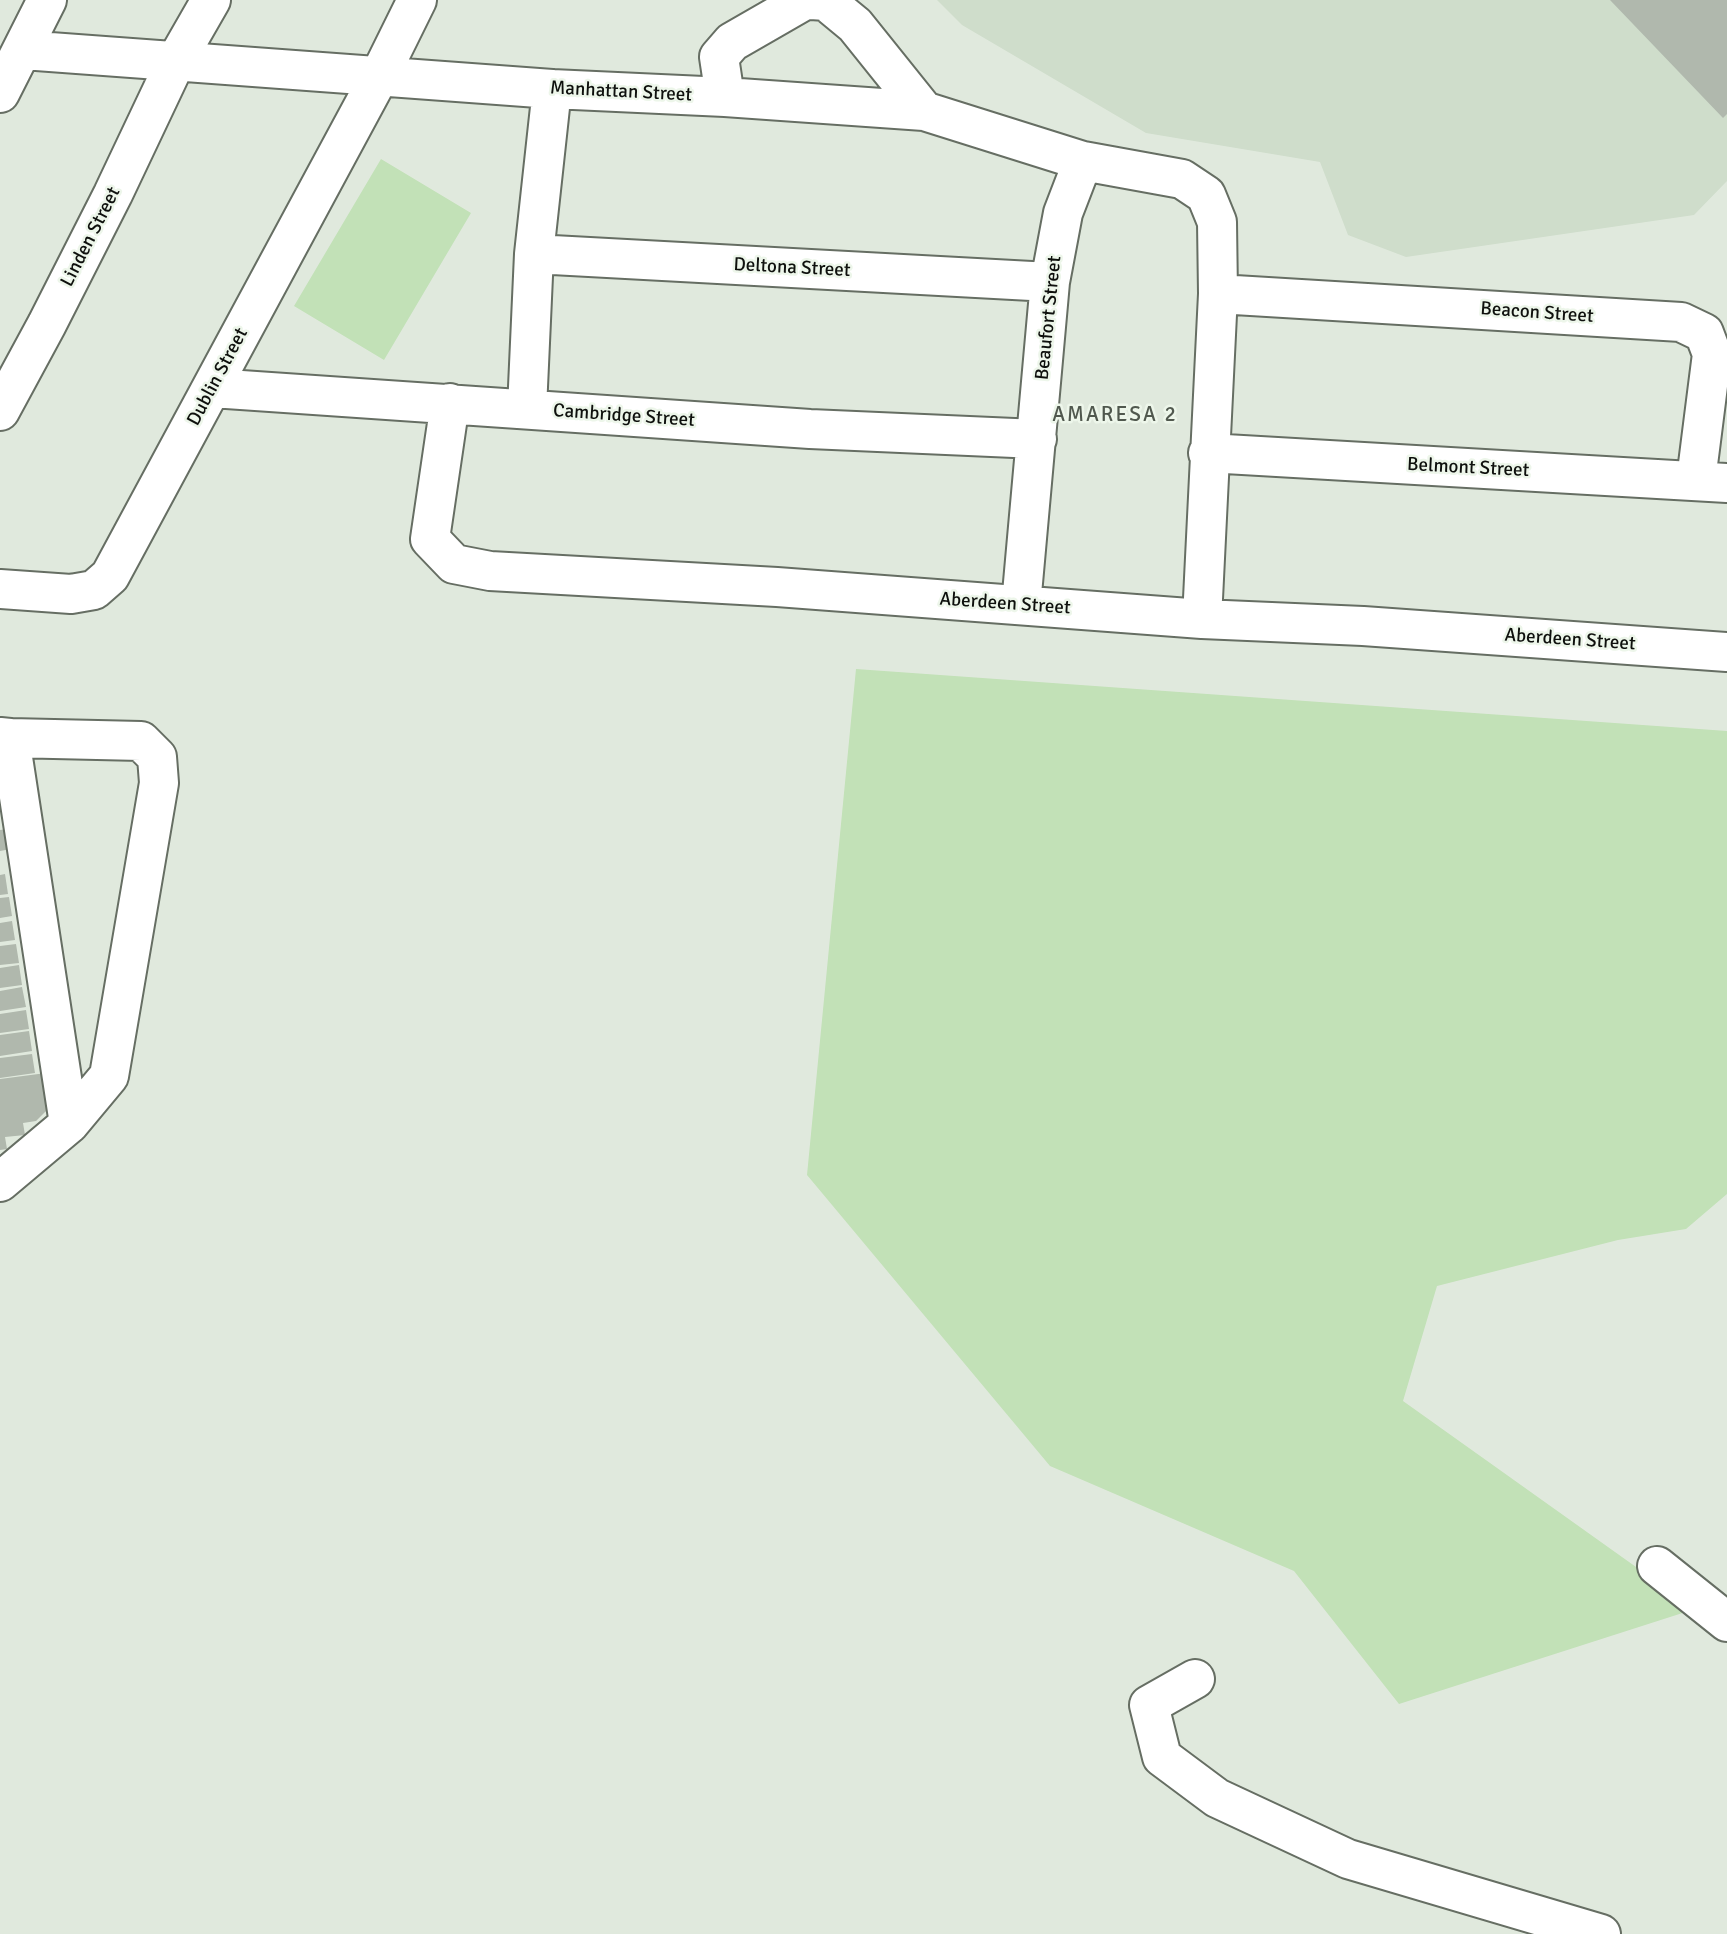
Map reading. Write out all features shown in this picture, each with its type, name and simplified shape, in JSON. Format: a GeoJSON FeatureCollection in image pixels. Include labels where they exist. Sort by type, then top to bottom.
{"type":"FeatureCollection","features":[{"type":"Feature","properties":{"kind":"street"},"geometry":{"type":"LineString","coordinates":[[0,93],[47,0]]}},
{"type":"Feature","properties":{"kind":"street","name":"Linden Street"},"geometry":{"type":"LineString","coordinates":[[0,411],[113,194],[176,61],[211,0]]}},
{"type":"Feature","properties":{"kind":"street","name":"Dublin Street"},"geometry":{"type":"LineString","coordinates":[[0,589],[71,594],[94,590],[110,576],[380,75],[417,0]]}},
{"type":"Feature","properties":{"kind":"street"},"geometry":{"type":"LineString","coordinates":[[724,97],[719,57],[732,42],[805,0]]}},
{"type":"Feature","properties":{"kind":"street"},"geometry":{"type":"LineString","coordinates":[[811,0],[826,1],[855,25],[924,111]]}},
{"type":"Feature","properties":{"kind":"street","name":"Manhattan Street"},"geometry":{"type":"LineString","coordinates":[[23,50],[552,89],[724,97],[924,111],[1083,161],[1182,179],[1206,195],[1217,222],[1218,293]]}},
{"type":"Feature","properties":{"kind":"street"},"geometry":{"type":"LineString","coordinates":[[527,409],[534,254],[552,89]]}},
{"type":"Feature","properties":{"kind":"street","name":"Beaufort Street"},"geometry":{"type":"LineString","coordinates":[[1021,605],[1050,282],[1063,213],[1083,161]]}},
{"type":"Feature","properties":{"kind":"street","name":"Deltona Street"},"geometry":{"type":"LineString","coordinates":[[534,254],[1050,282]]}},
{"type":"Feature","properties":{"kind":"street"},"geometry":{"type":"LineString","coordinates":[[1202,619],[1208,453],[1218,293]]}},
{"type":"Feature","properties":{"kind":"street","name":"Beacon Street"},"geometry":{"type":"LineString","coordinates":[[1218,293],[1681,322],[1704,333],[1712,354],[1712,482]]}},
{"type":"Feature","properties":{"kind":"street","name":"Cambridge Street"},"geometry":{"type":"LineString","coordinates":[[212,388],[810,429],[1037,439]]}},
{"type":"Feature","properties":{"kind":"street","name":"Aberdeen Street"},"geometry":{"type":"LineString","coordinates":[[450,403],[430,539],[454,564],[490,571],[751,585],[1202,619],[1363,626],[1727,652]]}},
{"type":"Feature","properties":{"kind":"street","name":"Belmont Street"},"geometry":{"type":"LineString","coordinates":[[1208,453],[1712,482]]}},
{"type":"Feature","properties":{"kind":"street"},"geometry":{"type":"LineString","coordinates":[[0,1182],[69,1124],[109,1076],[159,783],[157,757],[141,741],[5,738],[69,1124]]}},
{"type":"Feature","properties":{"kind":"street"},"geometry":{"type":"LineString","coordinates":[[1657,1566],[1727,1622]]}},
{"type":"Feature","properties":{"kind":"street"},"geometry":{"type":"LineString","coordinates":[[1195,1679],[1149,1705],[1162,1757],[1217,1798],[1348,1859],[1601,1934]]}},
{"type":"Feature","properties":{"kind":"shaded area"},"geometry":{"type":"Polygon","coordinates":[[[937,0],[1727,0],[1727,181],[1694,215],[1406,257],[1348,235],[1320,162],[1146,133],[962,25],[937,0]]]}},
{"type":"Feature","properties":{"kind":"green space"},"geometry":{"type":"Polygon","coordinates":[[[381,159],[471,213],[384,360],[294,306],[381,159]]]}},
{"type":"Feature","properties":{"kind":"green space"},"geometry":{"type":"Polygon","coordinates":[[[856,669],[1727,731],[1727,1194],[1686,1229],[1618,1240],[1437,1286],[1403,1401],[1695,1609],[1399,1704],[1294,1571],[1050,1466],[807,1175],[856,669]]]}},
{"type":"Feature","properties":{"kind":"building"},"geometry":{"type":"Polygon","coordinates":[[[1610,0],[1727,0],[1727,114],[1723,118],[1610,0]]]}},
{"type":"Feature","properties":{"kind":"building"},"geometry":{"type":"Polygon","coordinates":[[[8,829],[11,849],[0,851],[0,830],[8,829]]]}},
{"type":"Feature","properties":{"kind":"building"},"geometry":{"type":"Polygon","coordinates":[[[5,874],[8,894],[0,895],[0,875],[5,874]]]}},
{"type":"Feature","properties":{"kind":"building"},"geometry":{"type":"Polygon","coordinates":[[[9,897],[12,916],[0,918],[0,898],[9,897]]]}},
{"type":"Feature","properties":{"kind":"building"},"geometry":{"type":"Polygon","coordinates":[[[12,921],[15,940],[0,942],[0,923],[12,921]]]}},
{"type":"Feature","properties":{"kind":"building"},"geometry":{"type":"Polygon","coordinates":[[[16,944],[19,963],[0,965],[0,946],[16,944]]]}},
{"type":"Feature","properties":{"kind":"building"},"geometry":{"type":"Polygon","coordinates":[[[19,965],[22,985],[0,988],[0,968],[19,965]]]}},
{"type":"Feature","properties":{"kind":"building"},"geometry":{"type":"Polygon","coordinates":[[[22,987],[26,1007],[0,1011],[0,991],[22,987]]]}},
{"type":"Feature","properties":{"kind":"building"},"geometry":{"type":"Polygon","coordinates":[[[26,1010],[29,1029],[0,1033],[0,1014],[26,1010]]]}},
{"type":"Feature","properties":{"kind":"building"},"geometry":{"type":"Polygon","coordinates":[[[29,1031],[32,1051],[0,1056],[0,1035],[29,1031]]]}},
{"type":"Feature","properties":{"kind":"building"},"geometry":{"type":"Polygon","coordinates":[[[32,1054],[35,1073],[0,1078],[0,1058],[32,1054]]]}},
{"type":"Feature","properties":{"kind":"building"},"geometry":{"type":"Polygon","coordinates":[[[46,1073],[50,1107],[36,1121],[23,1123],[25,1135],[5,1137],[7,1149],[0,1150],[0,1079],[46,1073]]]}},
{"type":"Feature","properties":{"kind":"district","name":"AMARESA 2"},"geometry":{"type":"Point","coordinates":[1115,415]}}]}
